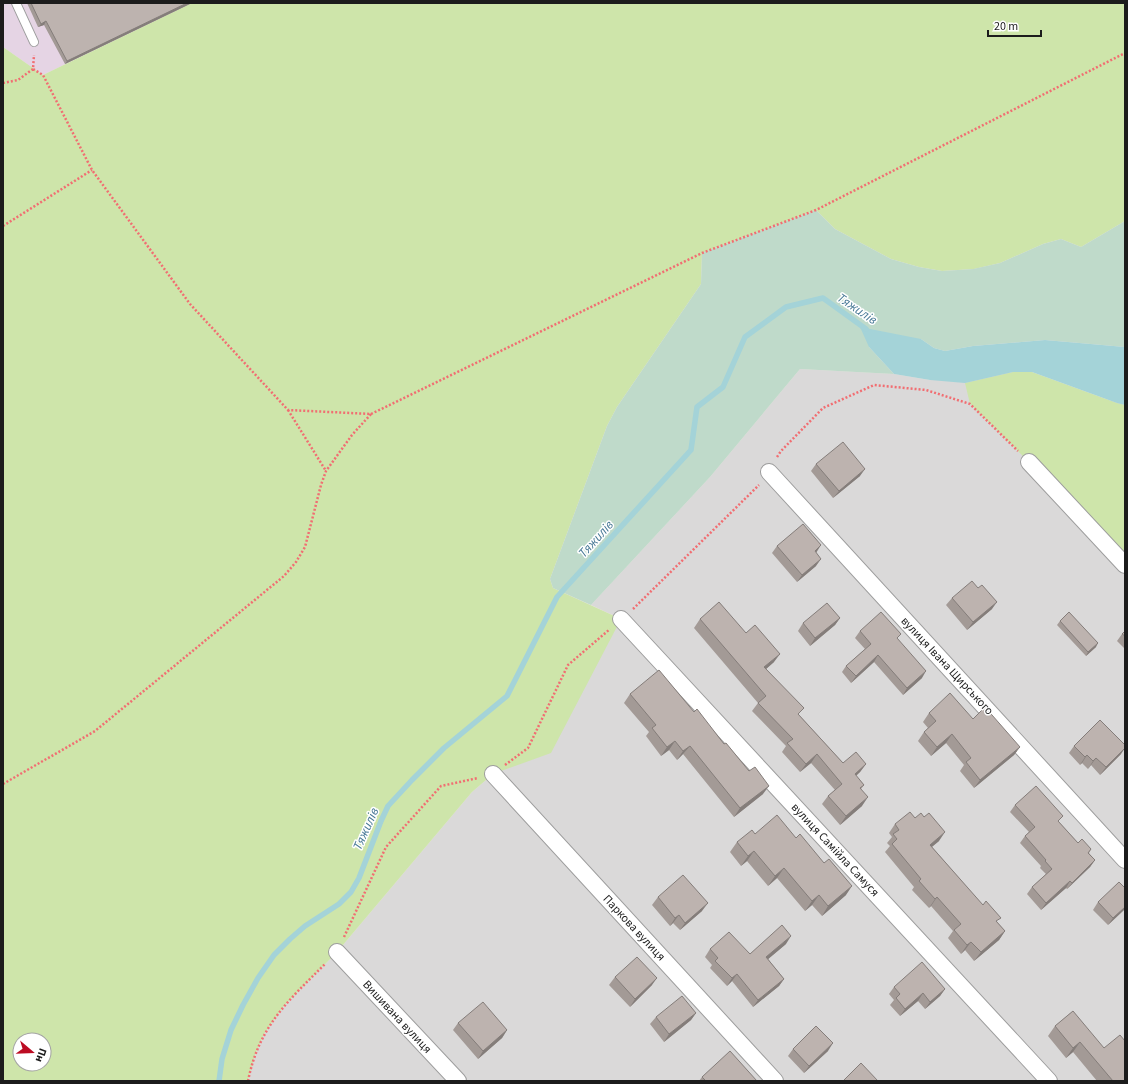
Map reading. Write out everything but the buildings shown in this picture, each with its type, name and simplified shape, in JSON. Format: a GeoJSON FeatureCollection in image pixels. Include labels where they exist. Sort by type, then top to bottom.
{"type":"FeatureCollection","features":[{"type":"Feature","properties":{"kind":"street"},"geometry":{"type":"LineString","coordinates":[[1029,462],[1125,565]]}},
{"type":"Feature","properties":{"kind":"street","name":"вулиця Івана Щирського"},"geometry":{"type":"LineString","coordinates":[[768,472],[1125,860]]}},
{"type":"Feature","properties":{"kind":"street","name":"вулиця Самійла Самуся"},"geometry":{"type":"LineString","coordinates":[[621,619],[1048,1081]]}},
{"type":"Feature","properties":{"kind":"street","name":"Паркова вулиця"},"geometry":{"type":"LineString","coordinates":[[493,774],[775,1081]]}},
{"type":"Feature","properties":{"kind":"street","name":"Вишивана вулиця"},"geometry":{"type":"LineString","coordinates":[[337,952],[458,1081]]}},
{"type":"Feature","properties":{"kind":"lane"},"geometry":{"type":"LineString","coordinates":[[16,3],[34,42]]}},
{"type":"Feature","properties":{"kind":"path"},"geometry":{"type":"LineString","coordinates":[[33,69],[34,42]]}},
{"type":"Feature","properties":{"kind":"path"},"geometry":{"type":"LineString","coordinates":[[3,784],[95,731],[284,576],[296,562],[305,547],[320,485],[326,471],[352,435],[371,414],[702,253],[816,210],[1125,53]]}},
{"type":"Feature","properties":{"kind":"path"},"geometry":{"type":"LineString","coordinates":[[3,83],[18,80],[33,69]]}},
{"type":"Feature","properties":{"kind":"path"},"geometry":{"type":"LineString","coordinates":[[33,69],[43,75],[92,170],[190,304],[288,410],[326,471]]}},
{"type":"Feature","properties":{"kind":"path"},"geometry":{"type":"LineString","coordinates":[[3,226],[92,170]]}},
{"type":"Feature","properties":{"kind":"path"},"geometry":{"type":"LineString","coordinates":[[248,1081],[255,1055],[264,1034],[284,1006],[337,952],[386,847],[441,786],[493,774],[528,748],[568,665],[621,619],[763,481],[781,451],[823,408],[874,385],[926,390],[970,404],[1029,462]]}},
{"type":"Feature","properties":{"kind":"path"},"geometry":{"type":"LineString","coordinates":[[288,410],[371,414]]}},
{"type":"Feature","properties":{"kind":"shaded area"},"geometry":{"type":"Polygon","coordinates":[[[3,3],[192,3],[43,75],[3,47],[3,3]]]}},
{"type":"Feature","properties":{"kind":"shaded area"},"geometry":{"type":"Polygon","coordinates":[[[800,369],[894,374],[930,380],[1013,372],[1125,405],[1125,1081],[248,1081],[255,1055],[264,1034],[284,1006],[337,952],[472,792],[493,774],[621,619],[591,605],[710,477],[800,369]]]}},
{"type":"Feature","properties":{"kind":"green space"},"geometry":{"type":"Polygon","coordinates":[[[192,3],[1125,3],[1125,221],[1081,247],[1061,239],[1043,244],[1000,263],[974,269],[942,271],[919,267],[891,259],[835,229],[816,210],[702,253],[701,284],[617,407],[607,426],[550,579],[553,588],[621,619],[551,753],[493,774],[472,792],[337,952],[284,1006],[264,1034],[255,1055],[248,1081],[3,1081],[3,47],[43,75],[192,3]]]}},
{"type":"Feature","properties":{"kind":"green space"},"geometry":{"type":"Polygon","coordinates":[[[816,210],[835,229],[891,259],[919,267],[942,271],[973,269],[1000,263],[1043,244],[1061,239],[1081,247],[1125,221],[1125,347],[1045,340],[973,346],[945,351],[934,348],[921,339],[869,347],[894,374],[800,369],[710,477],[591,605],[553,588],[550,579],[607,426],[617,407],[701,284],[702,253],[816,210]]]}},
{"type":"Feature","properties":{"kind":"green space"},"geometry":{"type":"Polygon","coordinates":[[[1013,372],[1032,372],[1125,405],[1125,565],[1029,462],[970,404],[965,383],[1013,372]]]}},
{"type":"Feature","properties":{"kind":"water"},"geometry":{"type":"Polygon","coordinates":[[[860,327],[921,339],[934,348],[945,351],[973,346],[1045,340],[1125,347],[1125,405],[1032,372],[1013,372],[965,383],[930,380],[894,374],[869,347],[860,327]]]}},
{"type":"Feature","properties":{"kind":"waterway","name":"Тяжилів"},"geometry":{"type":"LineString","coordinates":[[219,1081],[222,1059],[231,1030],[258,978],[274,955],[305,926],[339,904],[351,892],[359,878],[388,806],[444,748],[507,696],[557,597],[691,450],[697,407],[723,387],[745,337],[786,307],[823,298],[866,329]]}}]}
